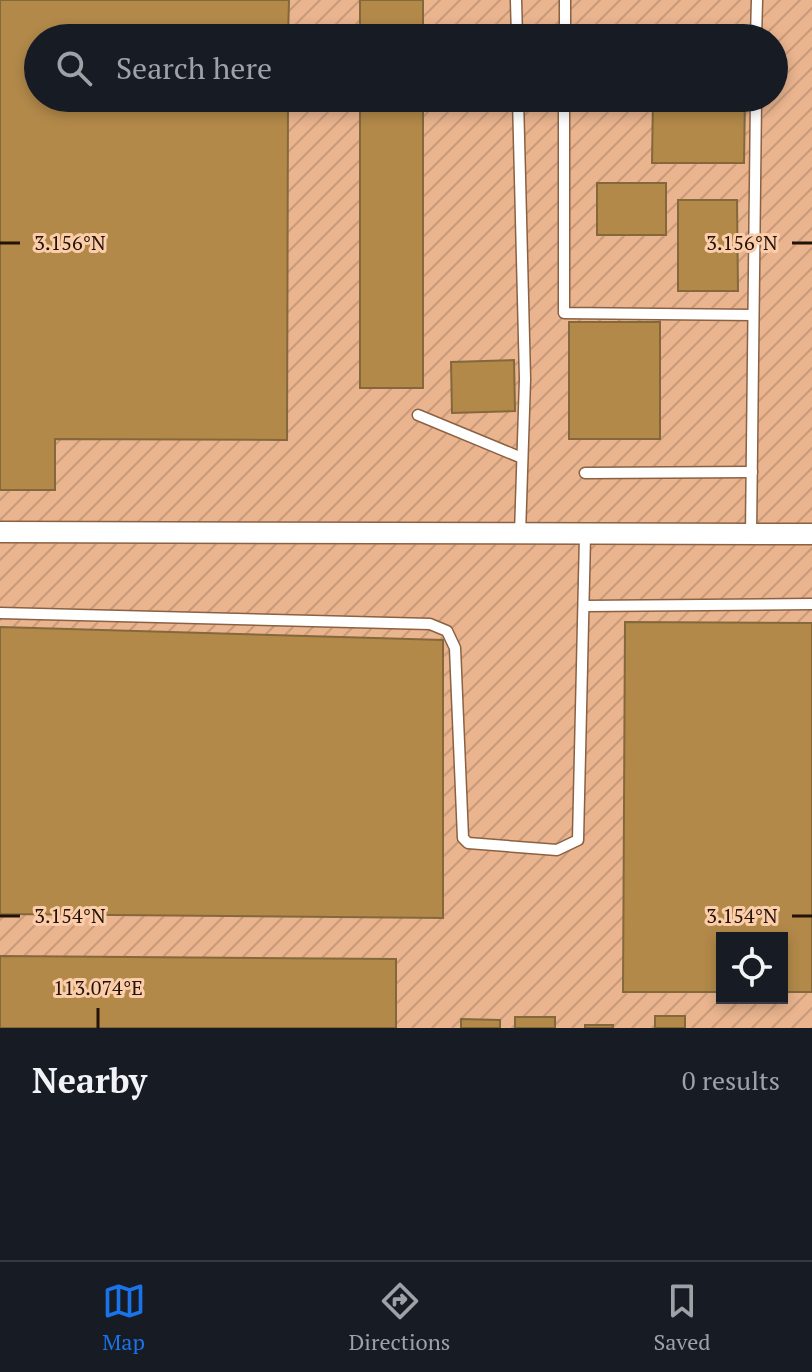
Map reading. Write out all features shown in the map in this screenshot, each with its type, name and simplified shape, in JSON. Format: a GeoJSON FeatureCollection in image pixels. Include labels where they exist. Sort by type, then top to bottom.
{"type":"FeatureCollection","features":[{"type":"Feature","properties":{"kind":"street"},"geometry":{"type":"LineString","coordinates":[[0,532],[585,536],[812,534]]}},
{"type":"Feature","properties":{"kind":"lane"},"geometry":{"type":"LineString","coordinates":[[516,0],[517,24]]}},
{"type":"Feature","properties":{"kind":"lane"},"geometry":{"type":"LineString","coordinates":[[565,0],[565,24]]}},
{"type":"Feature","properties":{"kind":"lane"},"geometry":{"type":"LineString","coordinates":[[756,24],[757,0]]}},
{"type":"Feature","properties":{"kind":"lane"},"geometry":{"type":"LineString","coordinates":[[518,112],[525,379],[520,534]]}},
{"type":"Feature","properties":{"kind":"lane"},"geometry":{"type":"LineString","coordinates":[[564,112],[564,313],[753,315]]}},
{"type":"Feature","properties":{"kind":"lane"},"geometry":{"type":"LineString","coordinates":[[751,534],[756,112]]}},
{"type":"Feature","properties":{"kind":"lane"},"geometry":{"type":"LineString","coordinates":[[418,415],[522,458]]}},
{"type":"Feature","properties":{"kind":"lane"},"geometry":{"type":"LineString","coordinates":[[585,473],[752,472]]}},
{"type":"Feature","properties":{"kind":"lane"},"geometry":{"type":"LineString","coordinates":[[0,613],[430,624],[447,631],[455,648],[463,838],[468,843],[557,850],[578,840],[585,536]]}},
{"type":"Feature","properties":{"kind":"lane"},"geometry":{"type":"LineString","coordinates":[[585,606],[812,604]]}},
{"type":"Feature","properties":{"kind":"shaded area"},"geometry":{"type":"Polygon","coordinates":[[[0,0],[812,0],[812,1028],[0,1028],[0,0]]]}},
{"type":"Feature","properties":{"kind":"building"},"geometry":{"type":"Polygon","coordinates":[[[0,0],[289,0],[288,24],[24,24],[24,112],[288,112],[287,440],[55,439],[55,490],[0,490],[0,0]]]}},
{"type":"Feature","properties":{"kind":"building"},"geometry":{"type":"Polygon","coordinates":[[[360,0],[423,0],[423,24],[360,24],[360,0]]]}},
{"type":"Feature","properties":{"kind":"building"},"geometry":{"type":"Polygon","coordinates":[[[360,112],[423,112],[423,388],[360,388],[360,112]]]}},
{"type":"Feature","properties":{"kind":"building"},"geometry":{"type":"Polygon","coordinates":[[[653,112],[745,112],[744,163],[652,163],[653,112]]]}},
{"type":"Feature","properties":{"kind":"building"},"geometry":{"type":"Polygon","coordinates":[[[597,183],[666,183],[666,235],[597,235],[597,183]]]}},
{"type":"Feature","properties":{"kind":"building"},"geometry":{"type":"Polygon","coordinates":[[[678,200],[737,200],[738,291],[678,291],[678,200]]]}},
{"type":"Feature","properties":{"kind":"building"},"geometry":{"type":"Polygon","coordinates":[[[569,322],[660,322],[660,439],[569,439],[569,322]]]}},
{"type":"Feature","properties":{"kind":"building"},"geometry":{"type":"Polygon","coordinates":[[[514,360],[515,411],[452,413],[451,362],[514,360]]]}},
{"type":"Feature","properties":{"kind":"building"},"geometry":{"type":"Polygon","coordinates":[[[625,622],[812,623],[812,992],[788,992],[788,932],[716,932],[716,992],[623,992],[625,622]]]}},
{"type":"Feature","properties":{"kind":"building"},"geometry":{"type":"Polygon","coordinates":[[[0,627],[443,640],[443,918],[0,914],[0,627]]]}},
{"type":"Feature","properties":{"kind":"building"},"geometry":{"type":"Polygon","coordinates":[[[0,956],[396,959],[396,1028],[0,1028],[0,956]]]}},
{"type":"Feature","properties":{"kind":"building"},"geometry":{"type":"Polygon","coordinates":[[[655,1016],[685,1016],[685,1028],[655,1028],[655,1016]]]}},
{"type":"Feature","properties":{"kind":"building"},"geometry":{"type":"Polygon","coordinates":[[[515,1017],[555,1017],[555,1028],[515,1028],[515,1017]]]}},
{"type":"Feature","properties":{"kind":"building"},"geometry":{"type":"Polygon","coordinates":[[[461,1019],[500,1020],[500,1028],[461,1028],[461,1019]]]}},
{"type":"Feature","properties":{"kind":"building"},"geometry":{"type":"Polygon","coordinates":[[[585,1025],[613,1025],[613,1028],[585,1028],[585,1025]]]}}]}
